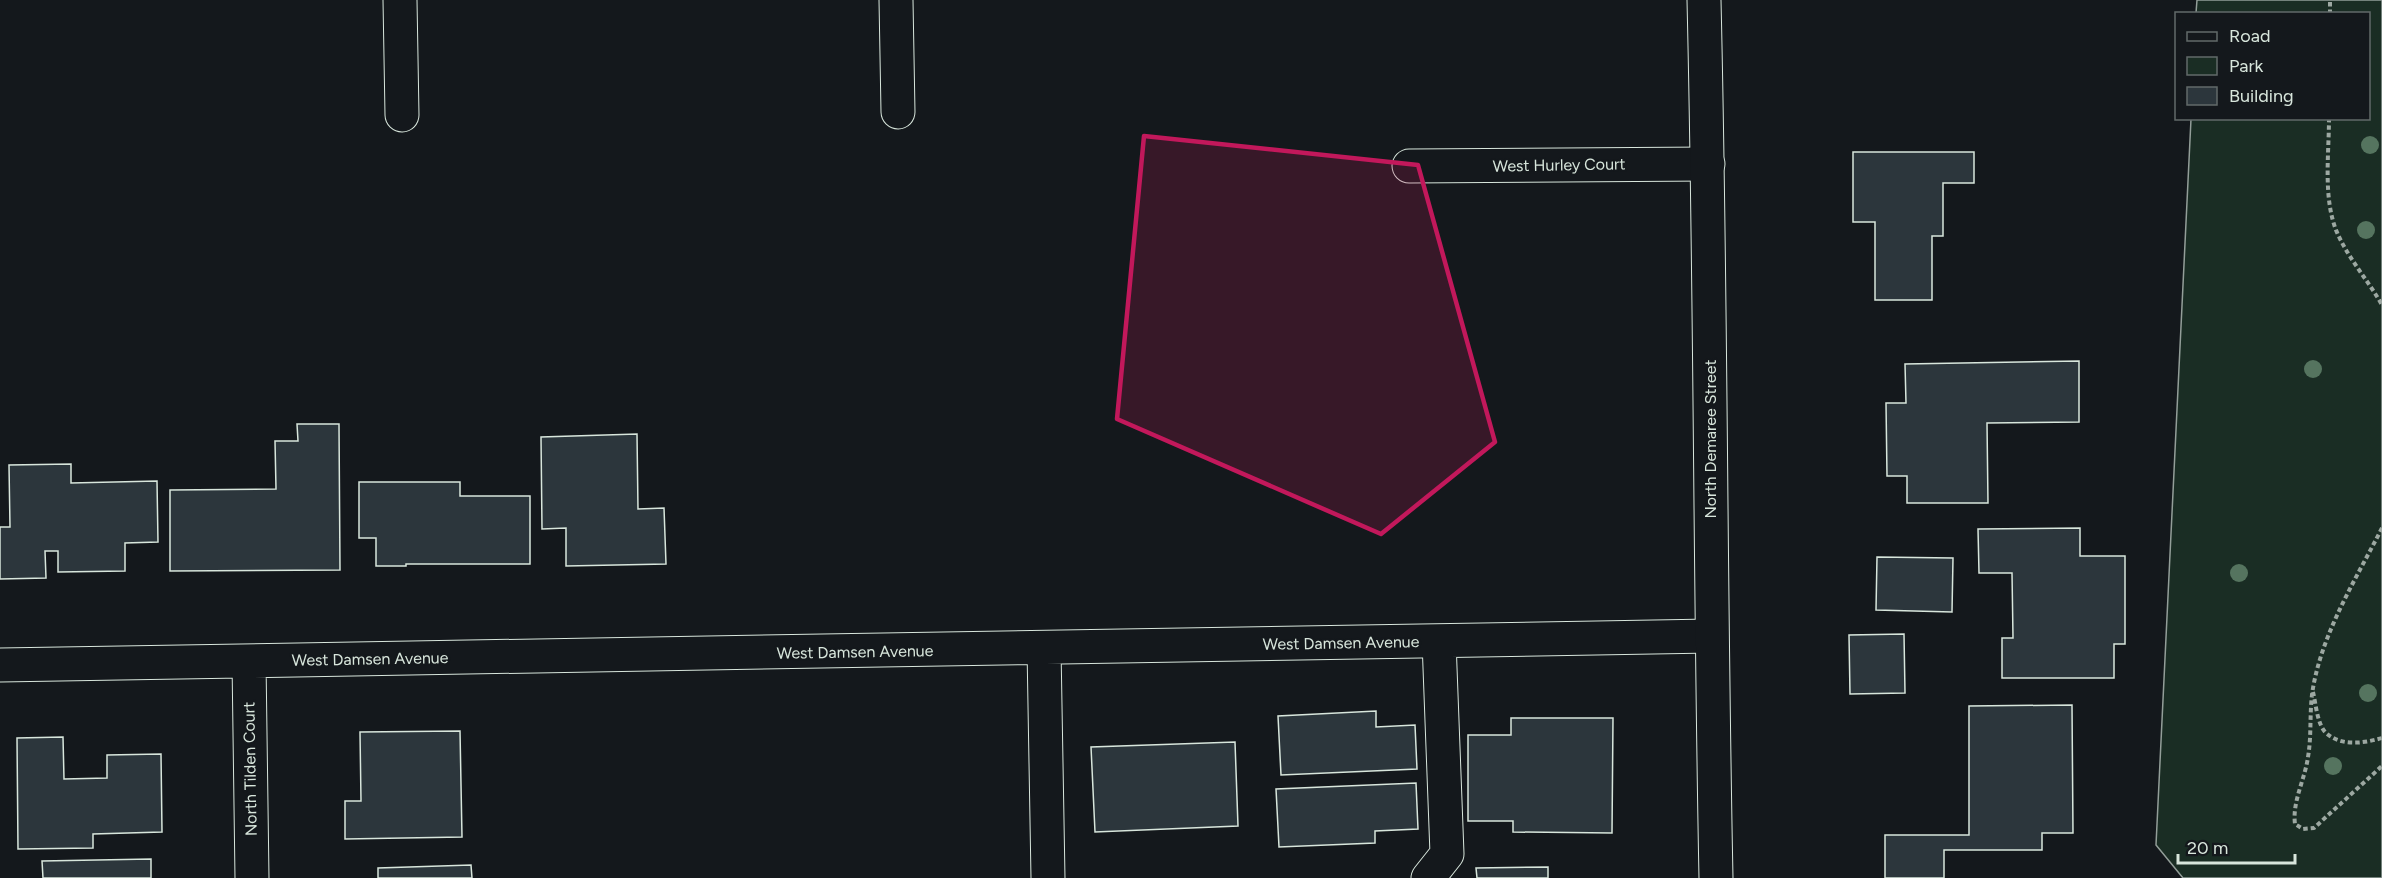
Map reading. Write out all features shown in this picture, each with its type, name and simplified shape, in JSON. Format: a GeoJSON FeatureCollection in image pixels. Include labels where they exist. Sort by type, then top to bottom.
{"type":"FeatureCollection","features":[{"type":"Feature","properties":{"kind":"street"},"geometry":{"type":"LineString","coordinates":[[400,0],[402,115]]}},
{"type":"Feature","properties":{"kind":"street"},"geometry":{"type":"LineString","coordinates":[[896,0],[898,112]]}},
{"type":"Feature","properties":{"kind":"street","name":"North Demaree Street"},"geometry":{"type":"LineString","coordinates":[[1704,0],[1716,878]]}},
{"type":"Feature","properties":{"kind":"street","name":"West Hurley Court"},"geometry":{"type":"LineString","coordinates":[[1409,166],[1708,164]]}},
{"type":"Feature","properties":{"kind":"street","name":"West Damsen Avenue"},"geometry":{"type":"LineString","coordinates":[[0,665],[1711,636]]}},
{"type":"Feature","properties":{"kind":"street"},"geometry":{"type":"LineString","coordinates":[[1428,878],[1447,854],[1439,641]]}},
{"type":"Feature","properties":{"kind":"street"},"geometry":{"type":"LineString","coordinates":[[1044,648],[1048,878]]}},
{"type":"Feature","properties":{"kind":"street","name":"North Tilden Court"},"geometry":{"type":"LineString","coordinates":[[249,661],[252,878]]}},
{"type":"Feature","properties":{"kind":"path"},"geometry":{"type":"LineString","coordinates":[[2329,120],[2330,213],[2347,250],[2382,305]]}},
{"type":"Feature","properties":{"kind":"path"},"geometry":{"type":"LineString","coordinates":[[2382,528],[2332,625],[2313,688],[2310,714],[2311,739],[2294,813],[2295,824],[2303,829],[2314,828],[2382,766]]}},
{"type":"Feature","properties":{"kind":"path"},"geometry":{"type":"LineString","coordinates":[[2313,688],[2318,717],[2326,733],[2343,741],[2362,744],[2382,738]]}},
{"type":"Feature","properties":{"kind":"highlighted area"},"geometry":{"type":"Polygon","coordinates":[[[1144,136],[1418,165],[1495,442],[1381,534],[1117,419],[1144,136]]]}},
{"type":"Feature","properties":{"kind":"green space"},"geometry":{"type":"Polygon","coordinates":[[[2197,0],[2382,0],[2382,878],[2183,878],[2156,845],[2191,120],[2370,120],[2370,12],[2196,12],[2197,0]]]}},
{"type":"Feature","properties":{"kind":"building"},"geometry":{"type":"Polygon","coordinates":[[[1853,152],[1974,152],[1974,183],[1943,183],[1943,236],[1932,236],[1932,300],[1875,300],[1875,222],[1853,222],[1853,152]]]}},
{"type":"Feature","properties":{"kind":"building"},"geometry":{"type":"Polygon","coordinates":[[[2079,361],[2079,422],[1987,423],[1988,503],[1907,503],[1907,476],[1887,476],[1886,403],[1906,403],[1905,364],[2079,361]]]}},
{"type":"Feature","properties":{"kind":"building"},"geometry":{"type":"Polygon","coordinates":[[[297,424],[339,424],[340,570],[170,571],[170,490],[276,489],[275,441],[298,441],[297,424]]]}},
{"type":"Feature","properties":{"kind":"building"},"geometry":{"type":"Polygon","coordinates":[[[637,434],[638,509],[664,508],[666,564],[566,566],[566,528],[542,529],[541,437],[637,434]]]}},
{"type":"Feature","properties":{"kind":"building"},"geometry":{"type":"Polygon","coordinates":[[[71,464],[71,483],[157,481],[158,542],[125,543],[125,571],[58,572],[58,551],[45,551],[46,578],[0,579],[0,527],[10,527],[9,465],[71,464]]]}},
{"type":"Feature","properties":{"kind":"building"},"geometry":{"type":"Polygon","coordinates":[[[359,482],[460,482],[460,496],[530,496],[530,564],[376,566],[376,538],[359,538],[359,482]]]}},
{"type":"Feature","properties":{"kind":"building"},"geometry":{"type":"Polygon","coordinates":[[[2080,528],[2080,556],[2125,556],[2125,644],[2114,644],[2114,678],[2002,678],[2002,638],[2013,638],[2012,573],[1979,573],[1978,529],[2080,528]]]}},
{"type":"Feature","properties":{"kind":"building"},"geometry":{"type":"Polygon","coordinates":[[[1877,557],[1953,558],[1952,612],[1876,610],[1877,557]]]}},
{"type":"Feature","properties":{"kind":"building"},"geometry":{"type":"Polygon","coordinates":[[[1904,634],[1905,693],[1850,694],[1849,635],[1904,634]]]}},
{"type":"Feature","properties":{"kind":"building"},"geometry":{"type":"Polygon","coordinates":[[[2072,705],[2073,833],[2042,833],[2042,850],[1944,850],[1944,878],[1885,878],[1885,835],[1969,835],[1969,706],[2072,705]]]}},
{"type":"Feature","properties":{"kind":"building"},"geometry":{"type":"Polygon","coordinates":[[[1376,711],[1376,727],[1415,725],[1417,769],[1281,775],[1278,716],[1376,711]]]}},
{"type":"Feature","properties":{"kind":"building"},"geometry":{"type":"Polygon","coordinates":[[[1511,718],[1613,718],[1612,833],[1513,832],[1513,821],[1468,821],[1468,735],[1511,735],[1511,718]]]}},
{"type":"Feature","properties":{"kind":"building"},"geometry":{"type":"Polygon","coordinates":[[[460,731],[462,837],[345,839],[345,801],[361,801],[360,732],[460,731]]]}},
{"type":"Feature","properties":{"kind":"building"},"geometry":{"type":"Polygon","coordinates":[[[63,737],[64,779],[107,778],[107,755],[161,754],[162,832],[93,834],[93,848],[18,849],[17,738],[63,737]]]}},
{"type":"Feature","properties":{"kind":"building"},"geometry":{"type":"Polygon","coordinates":[[[1235,742],[1238,826],[1095,832],[1091,747],[1235,742]]]}},
{"type":"Feature","properties":{"kind":"building"},"geometry":{"type":"Polygon","coordinates":[[[1416,783],[1418,829],[1375,831],[1375,843],[1279,847],[1276,789],[1416,783]]]}},
{"type":"Feature","properties":{"kind":"building"},"geometry":{"type":"Polygon","coordinates":[[[151,859],[151,878],[43,878],[42,861],[151,859]]]}},
{"type":"Feature","properties":{"kind":"building"},"geometry":{"type":"Polygon","coordinates":[[[471,865],[472,878],[378,878],[378,868],[471,865]]]}},
{"type":"Feature","properties":{"kind":"building"},"geometry":{"type":"Polygon","coordinates":[[[1548,867],[1548,878],[1477,878],[1476,868],[1548,867]]]}}]}
